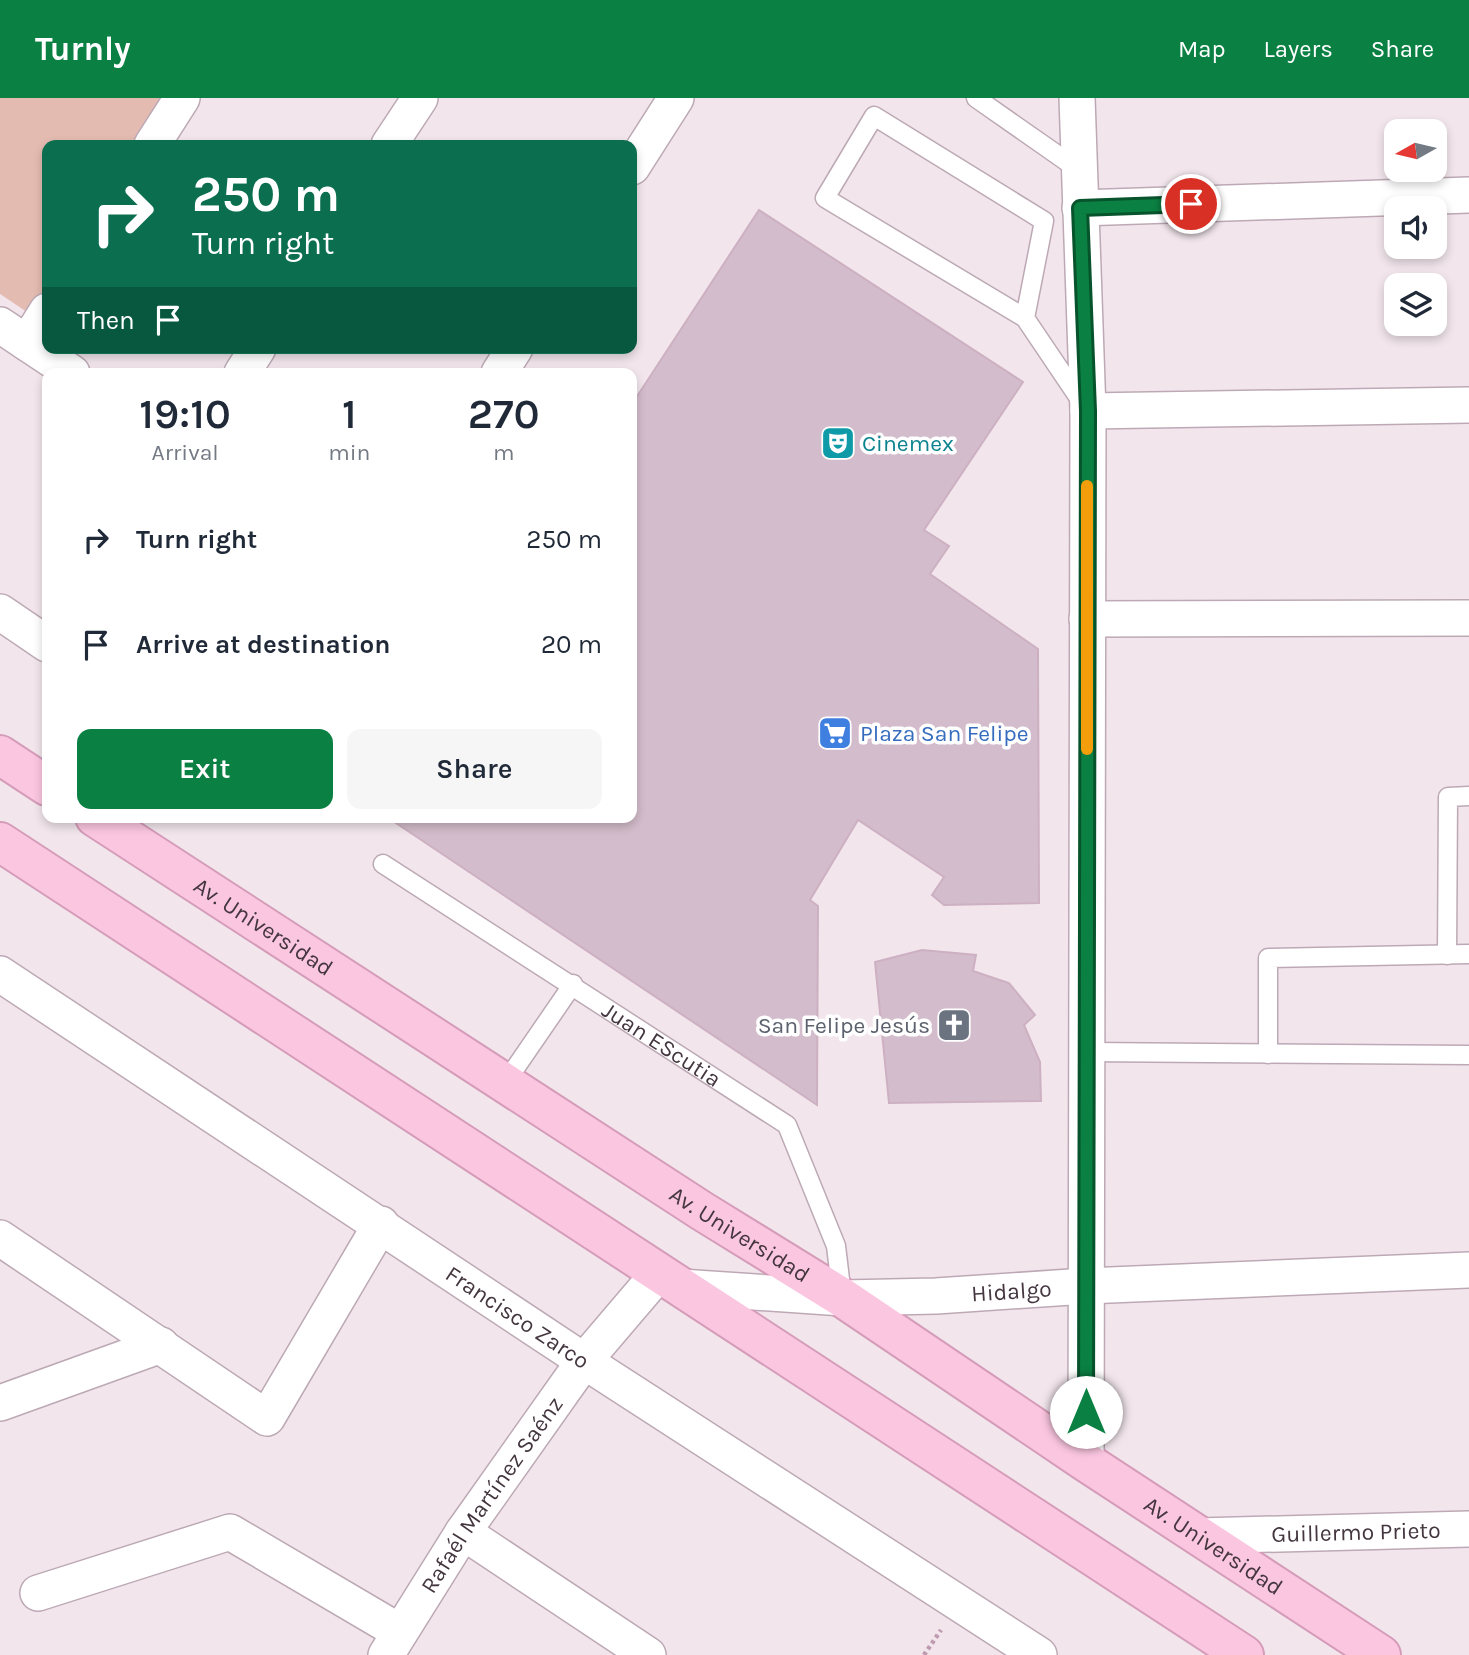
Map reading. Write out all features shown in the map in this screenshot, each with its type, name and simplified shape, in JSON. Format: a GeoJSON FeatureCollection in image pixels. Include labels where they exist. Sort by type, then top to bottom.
{"type":"FeatureCollection","features":[{"type":"Feature","properties":{"kind":"main road"},"geometry":{"type":"LineString","coordinates":[[0,755],[42,783]]}},
{"type":"Feature","properties":{"kind":"main road","name":"Av. Universidad"},"geometry":{"type":"LineString","coordinates":[[104,823],[843,1298],[1086,1462],[1381,1655]]}},
{"type":"Feature","properties":{"kind":"main road"},"geometry":{"type":"LineString","coordinates":[[0,842],[1244,1655]]}},
{"type":"Feature","properties":{"kind":"street"},"geometry":{"type":"LineString","coordinates":[[155,140],[182,98]]}},
{"type":"Feature","properties":{"kind":"street"},"geometry":{"type":"LineString","coordinates":[[392,140],[420,98]]}},
{"type":"Feature","properties":{"kind":"street"},"geometry":{"type":"LineString","coordinates":[[637,159],[676,98]]}},
{"type":"Feature","properties":{"kind":"street"},"geometry":{"type":"LineString","coordinates":[[1077,98],[1088,411],[1086,1462]]}},
{"type":"Feature","properties":{"kind":"street"},"geometry":{"type":"LineString","coordinates":[[1080,208],[1469,195]]}},
{"type":"Feature","properties":{"kind":"street"},"geometry":{"type":"LineString","coordinates":[[42,314],[13,334],[42,353]]}},
{"type":"Feature","properties":{"kind":"street"},"geometry":{"type":"LineString","coordinates":[[43,354],[64,368]]}},
{"type":"Feature","properties":{"kind":"street"},"geometry":{"type":"LineString","coordinates":[[1088,411],[1469,405]]}},
{"type":"Feature","properties":{"kind":"street"},"geometry":{"type":"LineString","coordinates":[[0,612],[42,641]]}},
{"type":"Feature","properties":{"kind":"street"},"geometry":{"type":"LineString","coordinates":[[1087,619],[1469,618]]}},
{"type":"Feature","properties":{"kind":"street","name":"Francisco Zarco"},"geometry":{"type":"LineString","coordinates":[[0,974],[584,1361],[1039,1655]]}},
{"type":"Feature","properties":{"kind":"street"},"geometry":{"type":"LineString","coordinates":[[0,1238],[267,1418],[381,1224]]}},
{"type":"Feature","properties":{"kind":"street","name":"Hidalgo"},"geometry":{"type":"LineString","coordinates":[[670,1280],[843,1298],[936,1296],[1086,1286],[1469,1270]]}},
{"type":"Feature","properties":{"kind":"street","name":"Rafaél Martínez Saénz"},"geometry":{"type":"LineString","coordinates":[[393,1644],[463,1532],[584,1361],[670,1280]]}},
{"type":"Feature","properties":{"kind":"street"},"geometry":{"type":"LineString","coordinates":[[0,1403],[161,1345]]}},
{"type":"Feature","properties":{"kind":"street","name":"Guillermo Prieto"},"geometry":{"type":"LineString","coordinates":[[1198,1536],[1469,1529]]}},
{"type":"Feature","properties":{"kind":"street"},"geometry":{"type":"LineString","coordinates":[[38,1593],[230,1532],[393,1644]]}},
{"type":"Feature","properties":{"kind":"street"},"geometry":{"type":"LineString","coordinates":[[463,1532],[648,1655]]}},
{"type":"Feature","properties":{"kind":"lane"},"geometry":{"type":"LineString","coordinates":[[975,98],[1079,170]]}},
{"type":"Feature","properties":{"kind":"lane"},"geometry":{"type":"LineString","coordinates":[[1025,318],[1044,221],[874,116],[825,198],[1025,318],[1088,411]]}},
{"type":"Feature","properties":{"kind":"lane"},"geometry":{"type":"LineString","coordinates":[[1447,955],[1448,797],[1469,796]]}},
{"type":"Feature","properties":{"kind":"lane","name":"Juan EScutia"},"geometry":{"type":"LineString","coordinates":[[383,864],[788,1125],[836,1246],[843,1298]]}},
{"type":"Feature","properties":{"kind":"lane"},"geometry":{"type":"LineString","coordinates":[[1268,1054],[1268,958],[1469,954]]}},
{"type":"Feature","properties":{"kind":"lane"},"geometry":{"type":"LineString","coordinates":[[505,1083],[573,985]]}},
{"type":"Feature","properties":{"kind":"lane"},"geometry":{"type":"LineString","coordinates":[[1086,1052],[1469,1055]]}},
{"type":"Feature","properties":{"kind":"shaded area"},"geometry":{"type":"Polygon","coordinates":[[[0,98],[166,98],[140,140],[42,140],[42,301],[33,316],[0,294],[0,98]]]}},
{"type":"Feature","properties":{"kind":"building","name":"Plaza San Felipe"},"geometry":{"type":"Polygon","coordinates":[[[759,210],[1023,382],[924,530],[949,546],[930,574],[1038,649],[1039,903],[944,905],[932,895],[944,877],[858,820],[810,900],[818,906],[817,1105],[396,823],[637,823],[637,396],[759,210]]]}},
{"type":"Feature","properties":{"kind":"building"},"geometry":{"type":"Polygon","coordinates":[[[922,950],[976,955],[973,971],[1009,983],[1035,1015],[1024,1025],[1040,1062],[1041,1101],[889,1103],[875,962],[922,950]]]}},
{"type":"Feature","properties":{"kind":"slow traffic"},"geometry":{"type":"LineString","coordinates":[[1087,486],[1087,749]]}},
{"type":"Feature","properties":{"kind":"place","name":"Cinemex"},"geometry":{"type":"Point","coordinates":[838,443]}},
{"type":"Feature","properties":{"kind":"place","name":"Plaza San Felipe"},"geometry":{"type":"Point","coordinates":[835,733]}},
{"type":"Feature","properties":{"kind":"place","name":"San Felipe Jesús"},"geometry":{"type":"Point","coordinates":[954,1025]}},
{"type":"Feature","properties":{"kind":"route"},"geometry":{"type":"LineString","coordinates":[[1086,1412],[1088,411],[1080,208],[1191,204]]}}]}
